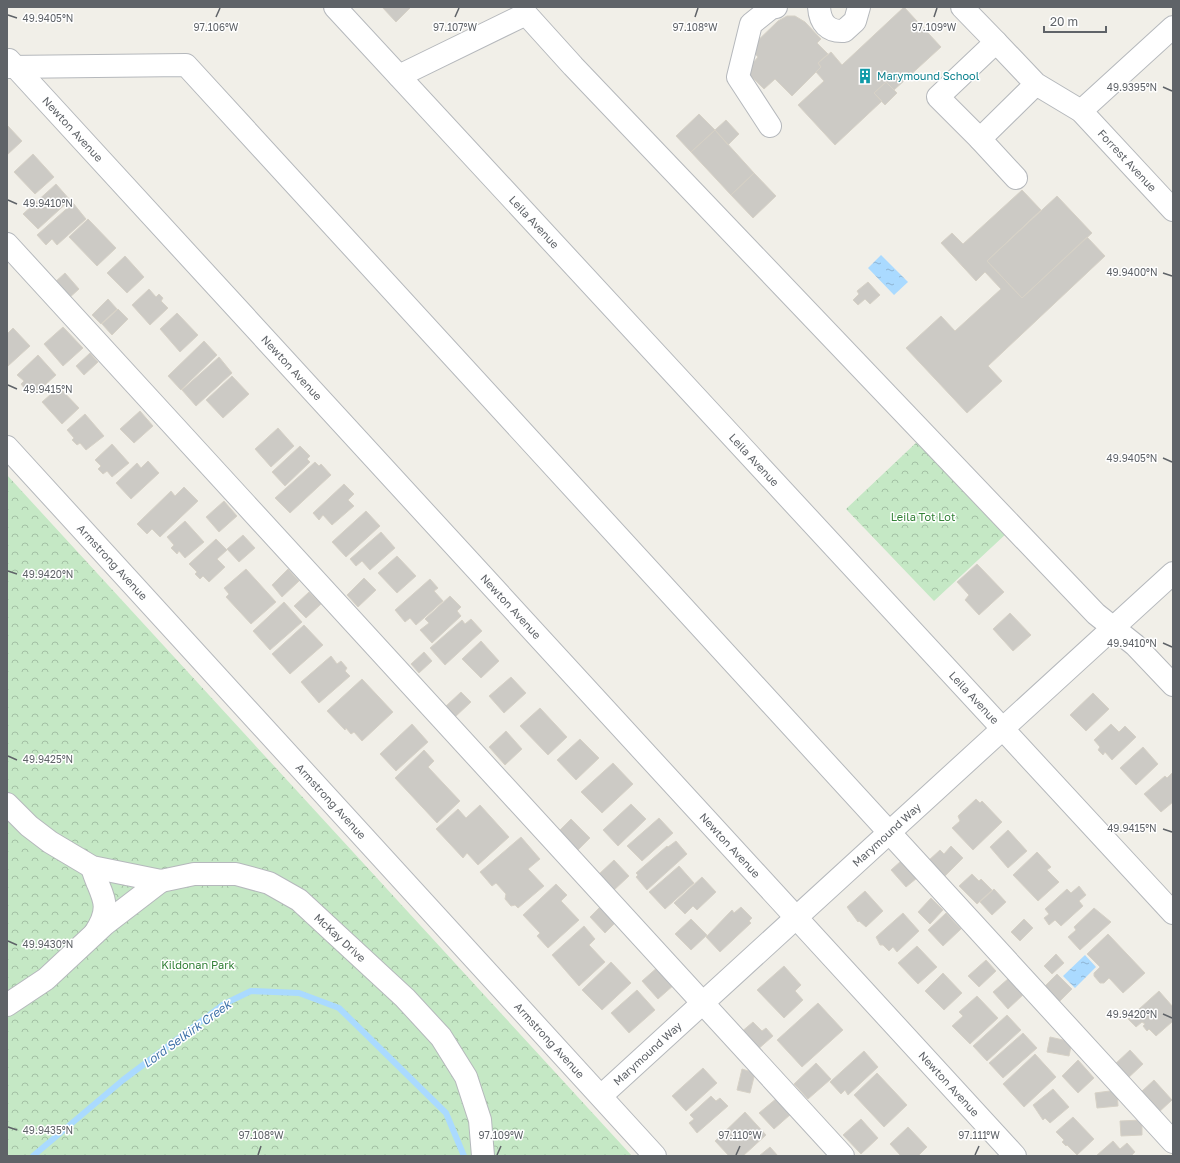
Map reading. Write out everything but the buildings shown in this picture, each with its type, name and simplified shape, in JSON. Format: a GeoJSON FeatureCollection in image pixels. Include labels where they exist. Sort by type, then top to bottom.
{"type":"FeatureCollection","features":[{"type":"Feature","properties":{"kind":"street","name":"Leila Avenue"},"geometry":{"type":"LineString","coordinates":[[335,7],[1002,730],[1173,913]]}},
{"type":"Feature","properties":{"kind":"street"},"geometry":{"type":"LineString","coordinates":[[770,126],[738,77],[751,24],[770,8],[776,7]]}},
{"type":"Feature","properties":{"kind":"street"},"geometry":{"type":"LineString","coordinates":[[819,7],[820,15],[824,24],[834,32],[844,31],[855,21],[859,7]]}},
{"type":"Feature","properties":{"kind":"street","name":"Forrest Avenue"},"geometry":{"type":"LineString","coordinates":[[962,7],[1036,84],[1081,111],[1173,210]]}},
{"type":"Feature","properties":{"kind":"street"},"geometry":{"type":"LineString","coordinates":[[399,76],[526,14],[573,66],[1096,614],[1135,644],[1173,685]]}},
{"type":"Feature","properties":{"kind":"street"},"geometry":{"type":"LineString","coordinates":[[1081,111],[1173,28]]}},
{"type":"Feature","properties":{"kind":"street"},"geometry":{"type":"LineString","coordinates":[[996,42],[938,97],[1016,178]]}},
{"type":"Feature","properties":{"kind":"street"},"geometry":{"type":"LineString","coordinates":[[10,64],[186,65],[1173,1142]]}},
{"type":"Feature","properties":{"kind":"street","name":"Newton Avenue"},"geometry":{"type":"LineString","coordinates":[[10,64],[797,918],[1014,1156]]}},
{"type":"Feature","properties":{"kind":"street"},"geometry":{"type":"LineString","coordinates":[[980,139],[1036,84]]}},
{"type":"Feature","properties":{"kind":"street"},"geometry":{"type":"LineString","coordinates":[[7,244],[843,1156]]}},
{"type":"Feature","properties":{"kind":"street","name":"Armstrong Avenue"},"geometry":{"type":"LineString","coordinates":[[7,447],[655,1156]]}},
{"type":"Feature","properties":{"kind":"street","name":"Marymound Way"},"geometry":{"type":"LineString","coordinates":[[601,1096],[702,1002],[797,918],[1115,628],[1173,573]]}},
{"type":"Feature","properties":{"kind":"street","name":"McKay Drive"},"geometry":{"type":"LineString","coordinates":[[7,804],[29,826],[50,842],[92,867],[161,881],[194,874],[236,874],[269,883],[299,900],[405,998],[441,1037],[466,1077],[480,1120],[483,1156]]}},
{"type":"Feature","properties":{"kind":"street"},"geometry":{"type":"LineString","coordinates":[[92,867],[105,899],[103,920],[95,933]]}},
{"type":"Feature","properties":{"kind":"street"},"geometry":{"type":"LineString","coordinates":[[7,1005],[46,979],[95,933],[161,881]]}},
{"type":"Feature","properties":{"kind":"green space","name":"Leila Tot Lot"},"geometry":{"type":"Polygon","coordinates":[[[919,440],[1007,533],[934,601],[846,509],[919,440]]]}},
{"type":"Feature","properties":{"kind":"green space","name":"Kildonan Park"},"geometry":{"type":"Polygon","coordinates":[[[7,475],[632,1156],[7,1156],[7,475]]]}},
{"type":"Feature","properties":{"kind":"water"},"geometry":{"type":"Polygon","coordinates":[[[881,255],[908,282],[894,295],[868,268],[881,255]]]}},
{"type":"Feature","properties":{"kind":"water"},"geometry":{"type":"Polygon","coordinates":[[[1085,955],[1096,967],[1075,988],[1063,976],[1085,955]]]}},
{"type":"Feature","properties":{"kind":"waterway","name":"Lord Selkirk Creek"},"geometry":{"type":"LineString","coordinates":[[33,1156],[123,1080],[224,1004],[251,991],[299,993],[339,1008],[446,1113],[464,1156]]}},
{"type":"Feature","properties":{"kind":"place","name":"Marymound School"},"geometry":{"type":"Point","coordinates":[865,76]}}]}
